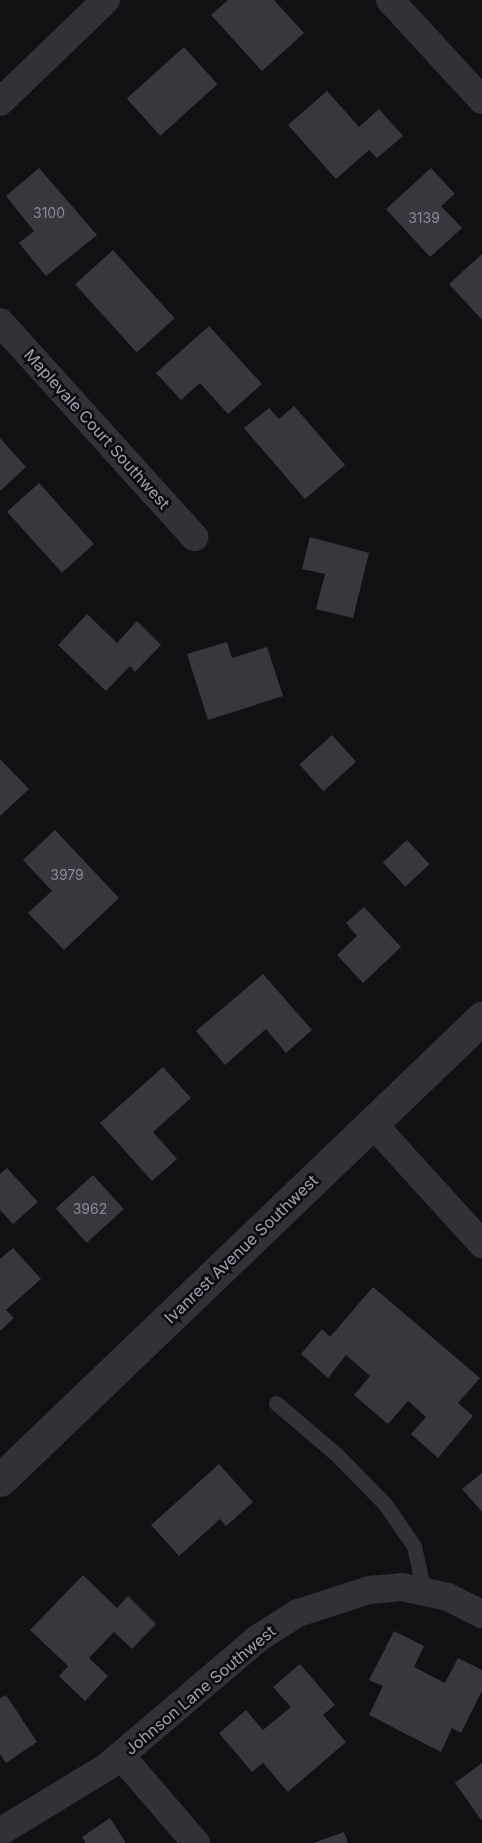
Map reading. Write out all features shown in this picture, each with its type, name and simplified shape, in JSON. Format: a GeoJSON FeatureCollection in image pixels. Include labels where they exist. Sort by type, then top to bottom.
{"type":"FeatureCollection","features":[{"type":"Feature","properties":{"kind":"street"},"geometry":{"type":"LineString","coordinates":[[0,102],[106,0]]}},
{"type":"Feature","properties":{"kind":"street"},"geometry":{"type":"LineString","coordinates":[[390,0],[482,100]]}},
{"type":"Feature","properties":{"kind":"street","name":"Maplevale Court Southwest"},"geometry":{"type":"LineString","coordinates":[[0,322],[194,537]]}},
{"type":"Feature","properties":{"kind":"street","name":"Ivanrest Avenue Southwest"},"geometry":{"type":"LineString","coordinates":[[0,1480],[482,1018]]}},
{"type":"Feature","properties":{"kind":"street"},"geometry":{"type":"LineString","coordinates":[[372,1123],[482,1244]]}},
{"type":"Feature","properties":{"kind":"street","name":"Johnson Lane Southwest"},"geometry":{"type":"LineString","coordinates":[[0,1832],[121,1756],[256,1639],[298,1613],[369,1590],[423,1588],[482,1614]]}},
{"type":"Feature","properties":{"kind":"street"},"geometry":{"type":"LineString","coordinates":[[121,1756],[196,1843]]}},
{"type":"Feature","properties":{"kind":"lane"},"geometry":{"type":"LineString","coordinates":[[276,1403],[336,1454],[385,1504],[414,1546],[423,1588]]}},
{"type":"Feature","properties":{"kind":"building"},"geometry":{"type":"Polygon","coordinates":[[[228,0],[274,0],[304,33],[262,71],[211,15],[228,0]]]}},
{"type":"Feature","properties":{"kind":"building"},"geometry":{"type":"Polygon","coordinates":[[[184,47],[217,84],[160,136],[127,99],[184,47]]]}},
{"type":"Feature","properties":{"kind":"building"},"geometry":{"type":"Polygon","coordinates":[[[327,91],[359,127],[379,109],[403,136],[377,158],[369,150],[336,179],[288,125],[327,91]]]}},
{"type":"Feature","properties":{"kind":"building"},"geometry":{"type":"Polygon","coordinates":[[[39,168],[97,235],[46,276],[19,243],[34,231],[6,196],[39,168]]]}},
{"type":"Feature","properties":{"kind":"building"},"geometry":{"type":"Polygon","coordinates":[[[431,168],[455,194],[441,206],[462,228],[430,257],[386,209],[431,168]]]}},
{"type":"Feature","properties":{"kind":"building"},"geometry":{"type":"Polygon","coordinates":[[[113,250],[175,318],[137,352],[75,284],[113,250]]]}},
{"type":"Feature","properties":{"kind":"building"},"geometry":{"type":"Polygon","coordinates":[[[482,254],[482,320],[449,284],[482,254]]]}},
{"type":"Feature","properties":{"kind":"building"},"geometry":{"type":"Polygon","coordinates":[[[209,326],[262,384],[228,414],[200,383],[181,400],[156,373],[209,326]]]}},
{"type":"Feature","properties":{"kind":"building"},"geometry":{"type":"Polygon","coordinates":[[[294,406],[345,465],[305,499],[244,428],[269,408],[279,419],[294,406]]]}},
{"type":"Feature","properties":{"kind":"building"},"geometry":{"type":"Polygon","coordinates":[[[0,438],[26,467],[0,491],[0,438]]]}},
{"type":"Feature","properties":{"kind":"building"},"geometry":{"type":"Polygon","coordinates":[[[39,483],[94,544],[62,573],[7,512],[39,483]]]}},
{"type":"Feature","properties":{"kind":"building"},"geometry":{"type":"Polygon","coordinates":[[[310,537],[369,553],[353,618],[316,609],[325,574],[302,569],[310,537]]]}},
{"type":"Feature","properties":{"kind":"building"},"geometry":{"type":"Polygon","coordinates":[[[87,614],[117,643],[137,621],[161,645],[135,672],[130,666],[106,691],[58,645],[87,614]]]}},
{"type":"Feature","properties":{"kind":"building"},"geometry":{"type":"Polygon","coordinates":[[[227,642],[232,658],[267,647],[283,696],[208,720],[187,654],[227,642]]]}},
{"type":"Feature","properties":{"kind":"building"},"geometry":{"type":"Polygon","coordinates":[[[332,735],[356,762],[323,791],[299,764],[332,735]]]}},
{"type":"Feature","properties":{"kind":"building"},"geometry":{"type":"Polygon","coordinates":[[[0,759],[29,789],[0,816],[0,759]]]}},
{"type":"Feature","properties":{"kind":"building"},"geometry":{"type":"Polygon","coordinates":[[[55,830],[119,898],[64,950],[28,913],[52,891],[23,860],[55,830]]]}},
{"type":"Feature","properties":{"kind":"building"},"geometry":{"type":"Polygon","coordinates":[[[407,840],[430,864],[405,887],[383,863],[407,840]]]}},
{"type":"Feature","properties":{"kind":"building"},"geometry":{"type":"Polygon","coordinates":[[[364,907],[401,947],[363,983],[337,955],[357,936],[346,923],[364,907]]]}},
{"type":"Feature","properties":{"kind":"building"},"geometry":{"type":"Polygon","coordinates":[[[263,974],[312,1030],[286,1053],[266,1029],[225,1065],[196,1031],[263,974]]]}},
{"type":"Feature","properties":{"kind":"building"},"geometry":{"type":"Polygon","coordinates":[[[163,1067],[191,1098],[153,1132],[177,1159],[152,1181],[100,1123],[163,1067]]]}},
{"type":"Feature","properties":{"kind":"building"},"geometry":{"type":"Polygon","coordinates":[[[7,1168],[38,1202],[13,1224],[0,1210],[0,1174],[7,1168]]]}},
{"type":"Feature","properties":{"kind":"building"},"geometry":{"type":"Polygon","coordinates":[[[93,1175],[124,1209],[87,1243],[56,1208],[93,1175]]]}},
{"type":"Feature","properties":{"kind":"building"},"geometry":{"type":"Polygon","coordinates":[[[13,1248],[41,1279],[6,1310],[14,1318],[0,1331],[0,1259],[13,1248]]]}},
{"type":"Feature","properties":{"kind":"building"},"geometry":{"type":"Polygon","coordinates":[[[373,1287],[480,1378],[458,1403],[473,1416],[438,1458],[411,1434],[426,1417],[408,1401],[388,1424],[354,1395],[370,1376],[346,1355],[328,1378],[301,1354],[322,1329],[330,1337],[373,1287]]]}},
{"type":"Feature","properties":{"kind":"building"},"geometry":{"type":"Polygon","coordinates":[[[219,1464],[253,1502],[226,1526],[220,1519],[179,1556],[151,1525],[219,1464]]]}},
{"type":"Feature","properties":{"kind":"building"},"geometry":{"type":"Polygon","coordinates":[[[482,1473],[482,1512],[462,1489],[482,1473]]]}},
{"type":"Feature","properties":{"kind":"building"},"geometry":{"type":"Polygon","coordinates":[[[83,1575],[117,1608],[128,1596],[156,1624],[132,1649],[114,1632],[89,1658],[108,1676],[85,1701],[59,1676],[68,1666],[30,1630],[83,1575]]]}},
{"type":"Feature","properties":{"kind":"building"},"geometry":{"type":"Polygon","coordinates":[[[394,1631],[424,1646],[414,1667],[445,1683],[458,1658],[482,1670],[482,1691],[461,1733],[452,1728],[441,1752],[369,1715],[383,1686],[369,1680],[394,1631]]]}},
{"type":"Feature","properties":{"kind":"building"},"geometry":{"type":"Polygon","coordinates":[[[300,1664],[335,1705],[323,1715],[346,1742],[288,1792],[263,1763],[252,1772],[219,1733],[246,1710],[263,1730],[291,1707],[273,1687],[300,1664]]]}},
{"type":"Feature","properties":{"kind":"building"},"geometry":{"type":"Polygon","coordinates":[[[6,1695],[37,1742],[6,1763],[0,1754],[0,1698],[6,1695]]]}},
{"type":"Feature","properties":{"kind":"building"},"geometry":{"type":"Polygon","coordinates":[[[482,1763],[482,1821],[455,1783],[482,1763]]]}},
{"type":"Feature","properties":{"kind":"building"},"geometry":{"type":"Polygon","coordinates":[[[110,1818],[126,1843],[86,1843],[82,1837],[110,1818]]]}},
{"type":"Feature","properties":{"kind":"building"},"geometry":{"type":"Polygon","coordinates":[[[344,1832],[348,1843],[313,1843],[344,1832]]]}}]}
